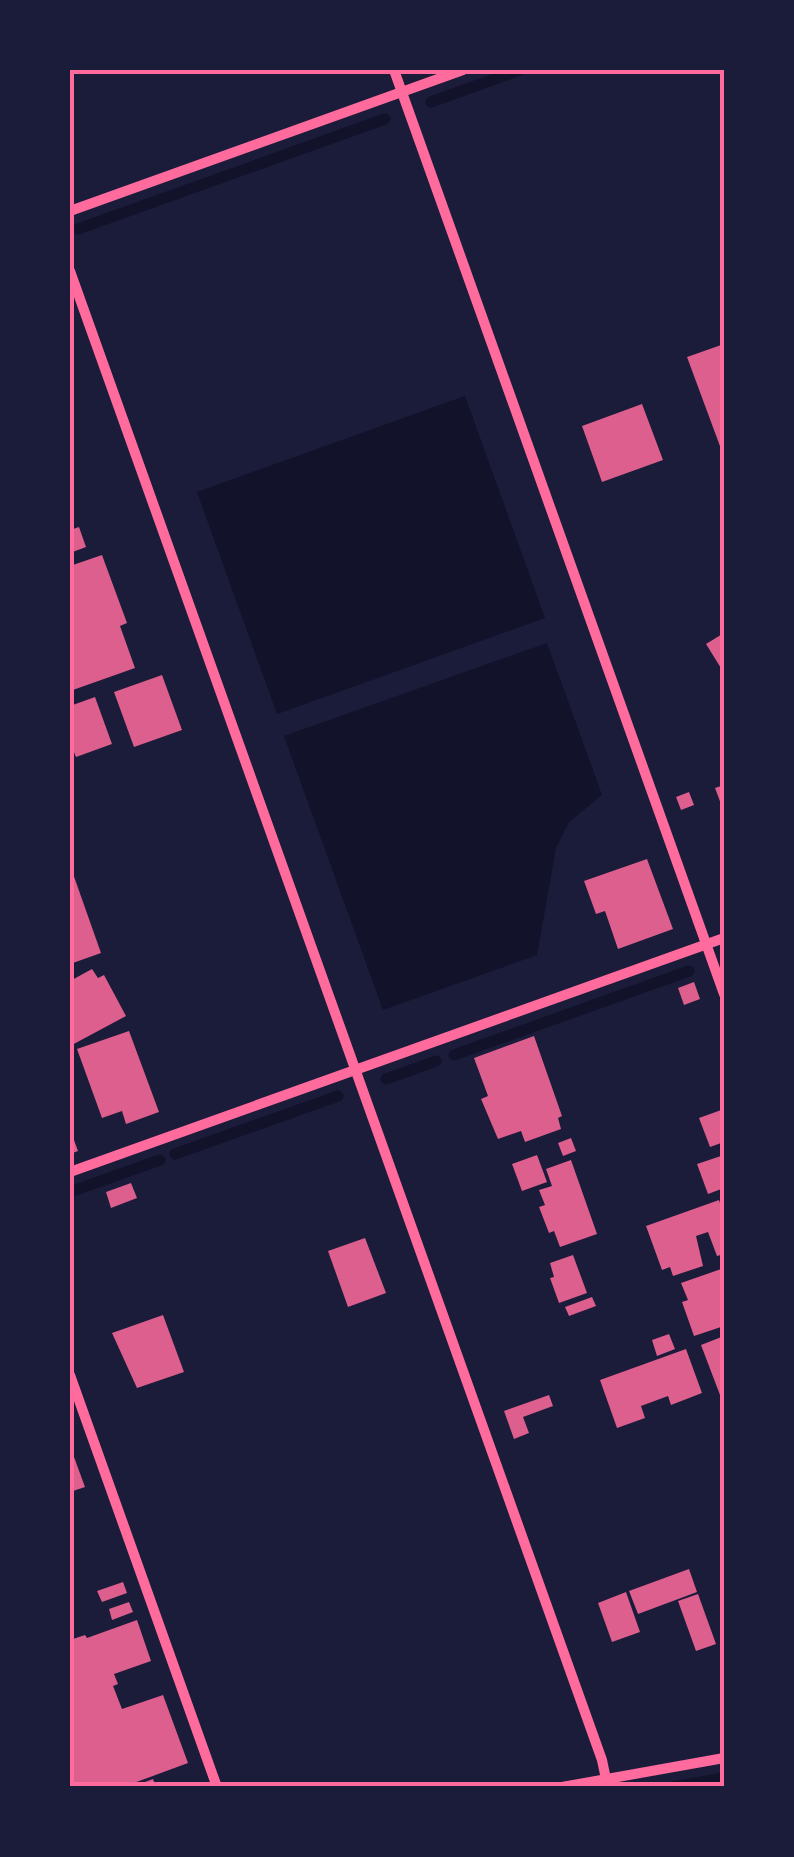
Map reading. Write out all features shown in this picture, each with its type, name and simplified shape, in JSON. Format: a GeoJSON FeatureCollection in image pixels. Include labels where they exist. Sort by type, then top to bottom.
{"type":"FeatureCollection","features":[{"type":"Feature","properties":{"kind":"street"},"geometry":{"type":"LineString","coordinates":[[394,70],[724,994]]}},
{"type":"Feature","properties":{"kind":"street"},"geometry":{"type":"LineString","coordinates":[[70,211],[463,70]]}},
{"type":"Feature","properties":{"kind":"street"},"geometry":{"type":"LineString","coordinates":[[70,271],[606,1779]]}},
{"type":"Feature","properties":{"kind":"street"},"geometry":{"type":"LineString","coordinates":[[70,1172],[724,938]]}},
{"type":"Feature","properties":{"kind":"street"},"geometry":{"type":"LineString","coordinates":[[70,1375],[217,1787]]}},
{"type":"Feature","properties":{"kind":"street"},"geometry":{"type":"LineString","coordinates":[[562,1787],[724,1758]]}},
{"type":"Feature","properties":{"kind":"shaded area"},"geometry":{"type":"Polygon","coordinates":[[[465,396],[545,618],[277,714],[197,492],[465,396]]]}},
{"type":"Feature","properties":{"kind":"shaded area"},"geometry":{"type":"Polygon","coordinates":[[[547,643],[602,795],[569,822],[556,848],[537,955],[383,1010],[284,736],[547,643]]]}},
{"type":"Feature","properties":{"kind":"building"},"geometry":{"type":"Polygon","coordinates":[[[724,344],[724,457],[687,357],[724,344]]]}},
{"type":"Feature","properties":{"kind":"building"},"geometry":{"type":"Polygon","coordinates":[[[642,404],[663,460],[602,482],[582,426],[642,404]]]}},
{"type":"Feature","properties":{"kind":"building"},"geometry":{"type":"Polygon","coordinates":[[[79,527],[86,547],[70,553],[70,530],[79,527]]]}},
{"type":"Feature","properties":{"kind":"building"},"geometry":{"type":"Polygon","coordinates":[[[102,555],[127,623],[120,626],[135,668],[70,691],[70,566],[102,555]]]}},
{"type":"Feature","properties":{"kind":"building"},"geometry":{"type":"Polygon","coordinates":[[[724,633],[724,673],[706,644],[724,633]]]}},
{"type":"Feature","properties":{"kind":"building"},"geometry":{"type":"Polygon","coordinates":[[[162,675],[182,730],[134,747],[114,692],[162,675]]]}},
{"type":"Feature","properties":{"kind":"building"},"geometry":{"type":"Polygon","coordinates":[[[95,697],[112,744],[76,757],[70,743],[70,706],[95,697]]]}},
{"type":"Feature","properties":{"kind":"building"},"geometry":{"type":"Polygon","coordinates":[[[724,785],[724,812],[715,788],[724,785]]]}},
{"type":"Feature","properties":{"kind":"building"},"geometry":{"type":"Polygon","coordinates":[[[689,792],[694,805],[681,810],[676,797],[689,792]]]}},
{"type":"Feature","properties":{"kind":"building"},"geometry":{"type":"Polygon","coordinates":[[[647,859],[673,929],[618,949],[605,911],[596,914],[584,881],[647,859]]]}},
{"type":"Feature","properties":{"kind":"building"},"geometry":{"type":"Polygon","coordinates":[[[70,869],[101,953],[70,964],[70,869]]]}},
{"type":"Feature","properties":{"kind":"building"},"geometry":{"type":"Polygon","coordinates":[[[92,969],[98,978],[104,975],[126,1016],[70,1046],[70,981],[92,969]]]}},
{"type":"Feature","properties":{"kind":"building"},"geometry":{"type":"Polygon","coordinates":[[[694,982],[700,999],[684,1005],[678,988],[694,982]]]}},
{"type":"Feature","properties":{"kind":"building"},"geometry":{"type":"Polygon","coordinates":[[[129,1031],[159,1112],[126,1124],[122,1111],[102,1118],[77,1049],[129,1031]]]}},
{"type":"Feature","properties":{"kind":"building"},"geometry":{"type":"Polygon","coordinates":[[[534,1036],[562,1116],[558,1118],[561,1129],[525,1142],[521,1131],[498,1139],[481,1099],[488,1096],[474,1058],[534,1036]]]}},
{"type":"Feature","properties":{"kind":"building"},"geometry":{"type":"Polygon","coordinates":[[[724,1109],[724,1142],[710,1147],[699,1118],[724,1109]]]}},
{"type":"Feature","properties":{"kind":"building"},"geometry":{"type":"Polygon","coordinates":[[[70,1129],[78,1151],[70,1154],[70,1129]]]}},
{"type":"Feature","properties":{"kind":"building"},"geometry":{"type":"Polygon","coordinates":[[[571,1138],[576,1151],[563,1156],[558,1143],[571,1138]]]}},
{"type":"Feature","properties":{"kind":"building"},"geometry":{"type":"Polygon","coordinates":[[[537,1155],[547,1182],[522,1191],[512,1164],[537,1155]]]}},
{"type":"Feature","properties":{"kind":"building"},"geometry":{"type":"Polygon","coordinates":[[[724,1155],[724,1188],[708,1194],[697,1164],[724,1155]]]}},
{"type":"Feature","properties":{"kind":"building"},"geometry":{"type":"Polygon","coordinates":[[[571,1160],[597,1234],[560,1247],[554,1231],[549,1233],[539,1207],[545,1205],[539,1190],[552,1186],[546,1169],[571,1160]]]}},
{"type":"Feature","properties":{"kind":"building"},"geometry":{"type":"Polygon","coordinates":[[[131,1183],[137,1198],[111,1208],[106,1192],[131,1183]]]}},
{"type":"Feature","properties":{"kind":"building"},"geometry":{"type":"Polygon","coordinates":[[[719,1200],[724,1215],[724,1254],[717,1256],[708,1232],[696,1236],[703,1266],[673,1276],[670,1267],[662,1270],[646,1226],[719,1200]]]}},
{"type":"Feature","properties":{"kind":"building"},"geometry":{"type":"Polygon","coordinates":[[[365,1238],[386,1293],[348,1307],[328,1251],[365,1238]]]}},
{"type":"Feature","properties":{"kind":"building"},"geometry":{"type":"Polygon","coordinates":[[[573,1255],[587,1293],[559,1303],[550,1278],[554,1277],[550,1263],[573,1255]]]}},
{"type":"Feature","properties":{"kind":"building"},"geometry":{"type":"Polygon","coordinates":[[[724,1268],[724,1326],[694,1336],[682,1302],[688,1300],[681,1283],[724,1268]]]}},
{"type":"Feature","properties":{"kind":"building"},"geometry":{"type":"Polygon","coordinates":[[[592,1297],[596,1306],[569,1316],[565,1307],[592,1297]]]}},
{"type":"Feature","properties":{"kind":"building"},"geometry":{"type":"Polygon","coordinates":[[[163,1315],[184,1372],[137,1388],[112,1333],[163,1315]]]}},
{"type":"Feature","properties":{"kind":"building"},"geometry":{"type":"Polygon","coordinates":[[[669,1334],[675,1349],[657,1356],[652,1340],[669,1334]]]}},
{"type":"Feature","properties":{"kind":"building"},"geometry":{"type":"Polygon","coordinates":[[[724,1336],[724,1394],[720,1395],[701,1345],[724,1336]]]}},
{"type":"Feature","properties":{"kind":"building"},"geometry":{"type":"Polygon","coordinates":[[[686,1349],[702,1393],[671,1405],[668,1396],[641,1406],[645,1418],[617,1428],[600,1380],[686,1349]]]}},
{"type":"Feature","properties":{"kind":"building"},"geometry":{"type":"Polygon","coordinates":[[[549,1395],[553,1406],[523,1417],[529,1433],[514,1439],[504,1411],[549,1395]]]}},
{"type":"Feature","properties":{"kind":"building"},"geometry":{"type":"Polygon","coordinates":[[[70,1446],[85,1487],[70,1492],[70,1446]]]}},
{"type":"Feature","properties":{"kind":"building"},"geometry":{"type":"Polygon","coordinates":[[[689,1569],[697,1592],[638,1614],[629,1591],[689,1569]]]}},
{"type":"Feature","properties":{"kind":"building"},"geometry":{"type":"Polygon","coordinates":[[[123,1582],[127,1593],[102,1602],[97,1591],[123,1582]]]}},
{"type":"Feature","properties":{"kind":"building"},"geometry":{"type":"Polygon","coordinates":[[[626,1592],[640,1632],[612,1642],[598,1603],[626,1592]]]}},
{"type":"Feature","properties":{"kind":"building"},"geometry":{"type":"Polygon","coordinates":[[[698,1594],[716,1644],[696,1651],[678,1601],[698,1594]]]}},
{"type":"Feature","properties":{"kind":"building"},"geometry":{"type":"Polygon","coordinates":[[[129,1602],[133,1612],[112,1620],[109,1609],[129,1602]]]}},
{"type":"Feature","properties":{"kind":"building"},"geometry":{"type":"Polygon","coordinates":[[[137,1620],[151,1661],[114,1674],[118,1684],[113,1686],[122,1709],[163,1695],[188,1763],[123,1787],[70,1787],[70,1640],[137,1620]]]}},
{"type":"Feature","properties":{"kind":"building"},"geometry":{"type":"Polygon","coordinates":[[[153,1779],[156,1787],[132,1787],[153,1779]]]}},
{"type":"Feature","properties":{"kind":"waterway"},"geometry":{"type":"LineString","coordinates":[[431,102],[520,70]]}},
{"type":"Feature","properties":{"kind":"waterway"},"geometry":{"type":"LineString","coordinates":[[78,229],[385,119]]}},
{"type":"Feature","properties":{"kind":"waterway"},"geometry":{"type":"LineString","coordinates":[[454,1055],[689,971]]}},
{"type":"Feature","properties":{"kind":"waterway"},"geometry":{"type":"LineString","coordinates":[[386,1079],[436,1061]]}},
{"type":"Feature","properties":{"kind":"waterway"},"geometry":{"type":"LineString","coordinates":[[175,1154],[338,1096]]}},
{"type":"Feature","properties":{"kind":"waterway"},"geometry":{"type":"LineString","coordinates":[[70,1192],[160,1160]]}},
{"type":"Feature","properties":{"kind":"waterway"},"geometry":{"type":"LineString","coordinates":[[672,1787],[724,1778]]}}]}
